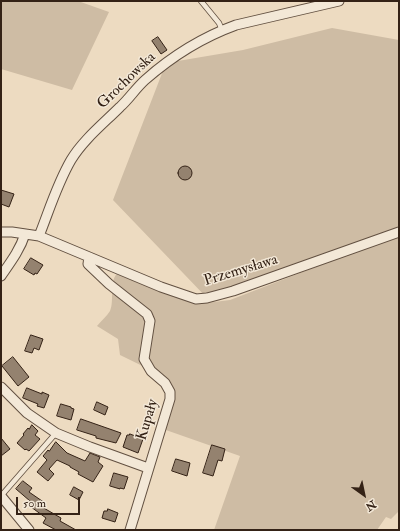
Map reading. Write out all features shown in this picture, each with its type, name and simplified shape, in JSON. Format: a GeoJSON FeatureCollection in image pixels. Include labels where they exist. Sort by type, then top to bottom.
{"type":"FeatureCollection","features":[{"type":"Feature","properties":{"kind":"street","name":"Grochowska"},"geometry":{"type":"LineString","coordinates":[[39,236],[57,188],[70,161],[78,150],[144,81],[166,63],[188,48],[222,30],[236,25],[339,1]]}},
{"type":"Feature","properties":{"kind":"street","name":"Przemysława"},"geometry":{"type":"LineString","coordinates":[[1,232],[39,236],[167,289],[196,298],[206,298],[233,291],[399,232]]}},
{"type":"Feature","properties":{"kind":"street"},"geometry":{"type":"LineString","coordinates":[[1,276],[22,243],[25,234]]}},
{"type":"Feature","properties":{"kind":"street","name":"Kupały"},"geometry":{"type":"LineString","coordinates":[[89,257],[88,264],[109,284],[147,314],[150,321],[144,359],[151,371],[165,383],[170,392],[170,399],[130,530]]}},
{"type":"Feature","properties":{"kind":"street"},"geometry":{"type":"LineString","coordinates":[[1,387],[27,413],[56,433],[148,468]]}},
{"type":"Feature","properties":{"kind":"street"},"geometry":{"type":"LineString","coordinates":[[1,496],[29,530]]}},
{"type":"Feature","properties":{"kind":"lane"},"geometry":{"type":"LineString","coordinates":[[201,1],[219,23],[222,30]]}},
{"type":"Feature","properties":{"kind":"lane"},"geometry":{"type":"LineString","coordinates":[[1,496],[56,433]]}},
{"type":"Feature","properties":{"kind":"shaded area"},"geometry":{"type":"Polygon","coordinates":[[[1,1],[78,1],[109,12],[72,90],[1,69],[1,1]]]}},
{"type":"Feature","properties":{"kind":"shaded area"},"geometry":{"type":"Polygon","coordinates":[[[332,28],[399,40],[399,232],[207,298],[113,200],[166,63],[243,50],[332,28]]]}},
{"type":"Feature","properties":{"kind":"shaded area"},"geometry":{"type":"Polygon","coordinates":[[[399,237],[399,511],[391,519],[386,517],[377,530],[214,530],[240,456],[163,429],[171,408],[163,376],[120,355],[118,339],[97,326],[110,311],[113,285],[116,275],[119,272],[206,303],[230,300],[378,243],[399,237]]]}},
{"type":"Feature","properties":{"kind":"building"},"geometry":{"type":"Polygon","coordinates":[[[158,37],[167,50],[161,54],[152,41],[158,37]]]}},
{"type":"Feature","properties":{"kind":"building"},"geometry":{"type":"Polygon","coordinates":[[[185,166],[190,168],[192,173],[190,178],[185,180],[180,178],[178,173],[180,168],[185,166]]]}},
{"type":"Feature","properties":{"kind":"building"},"geometry":{"type":"Polygon","coordinates":[[[1,190],[14,194],[9,207],[1,204],[1,190]]]}},
{"type":"Feature","properties":{"kind":"building"},"geometry":{"type":"Polygon","coordinates":[[[31,258],[43,265],[37,274],[35,273],[34,275],[24,269],[31,258]]]}},
{"type":"Feature","properties":{"kind":"building"},"geometry":{"type":"Polygon","coordinates":[[[31,335],[43,339],[39,350],[34,348],[32,353],[25,351],[31,335]]]}},
{"type":"Feature","properties":{"kind":"building"},"geometry":{"type":"Polygon","coordinates":[[[13,357],[29,377],[18,386],[2,366],[13,357]]]}},
{"type":"Feature","properties":{"kind":"building"},"geometry":{"type":"Polygon","coordinates":[[[27,388],[49,395],[44,408],[37,406],[38,404],[23,398],[27,388]]]}},
{"type":"Feature","properties":{"kind":"building"},"geometry":{"type":"Polygon","coordinates":[[[97,402],[108,407],[105,415],[94,410],[97,402]]]}},
{"type":"Feature","properties":{"kind":"building"},"geometry":{"type":"Polygon","coordinates":[[[61,404],[74,409],[71,420],[57,416],[61,404]]]}},
{"type":"Feature","properties":{"kind":"building"},"geometry":{"type":"Polygon","coordinates":[[[81,419],[121,433],[116,443],[96,438],[96,436],[77,430],[81,419]]]}},
{"type":"Feature","properties":{"kind":"building"},"geometry":{"type":"Polygon","coordinates":[[[32,425],[38,431],[35,435],[40,439],[29,451],[26,449],[25,450],[17,443],[32,425]]]}},
{"type":"Feature","properties":{"kind":"building"},"geometry":{"type":"Polygon","coordinates":[[[130,434],[143,439],[138,453],[123,447],[127,435],[130,434]]]}},
{"type":"Feature","properties":{"kind":"building"},"geometry":{"type":"Polygon","coordinates":[[[1,438],[10,449],[1,456],[1,438]]]}},
{"type":"Feature","properties":{"kind":"building"},"geometry":{"type":"Polygon","coordinates":[[[56,442],[67,453],[85,461],[90,453],[100,457],[98,462],[103,466],[93,482],[78,474],[79,472],[70,466],[57,460],[49,469],[54,474],[48,481],[37,472],[47,460],[43,456],[56,442]]]}},
{"type":"Feature","properties":{"kind":"building"},"geometry":{"type":"Polygon","coordinates":[[[212,445],[225,449],[222,461],[218,460],[213,476],[203,473],[212,445]]]}},
{"type":"Feature","properties":{"kind":"building"},"geometry":{"type":"Polygon","coordinates":[[[176,459],[190,463],[187,476],[172,471],[176,459]]]}},
{"type":"Feature","properties":{"kind":"building"},"geometry":{"type":"Polygon","coordinates":[[[114,473],[128,477],[124,489],[110,486],[114,473]]]}},
{"type":"Feature","properties":{"kind":"building"},"geometry":{"type":"Polygon","coordinates":[[[23,481],[32,488],[29,492],[45,503],[42,507],[61,518],[60,521],[76,530],[56,530],[43,523],[46,518],[27,504],[30,501],[16,489],[23,481]]]}},
{"type":"Feature","properties":{"kind":"building"},"geometry":{"type":"Polygon","coordinates":[[[74,487],[83,492],[79,500],[70,495],[74,487]]]}},
{"type":"Feature","properties":{"kind":"building"},"geometry":{"type":"Polygon","coordinates":[[[108,509],[118,513],[115,522],[102,518],[104,511],[107,511],[108,509]]]}}]}
